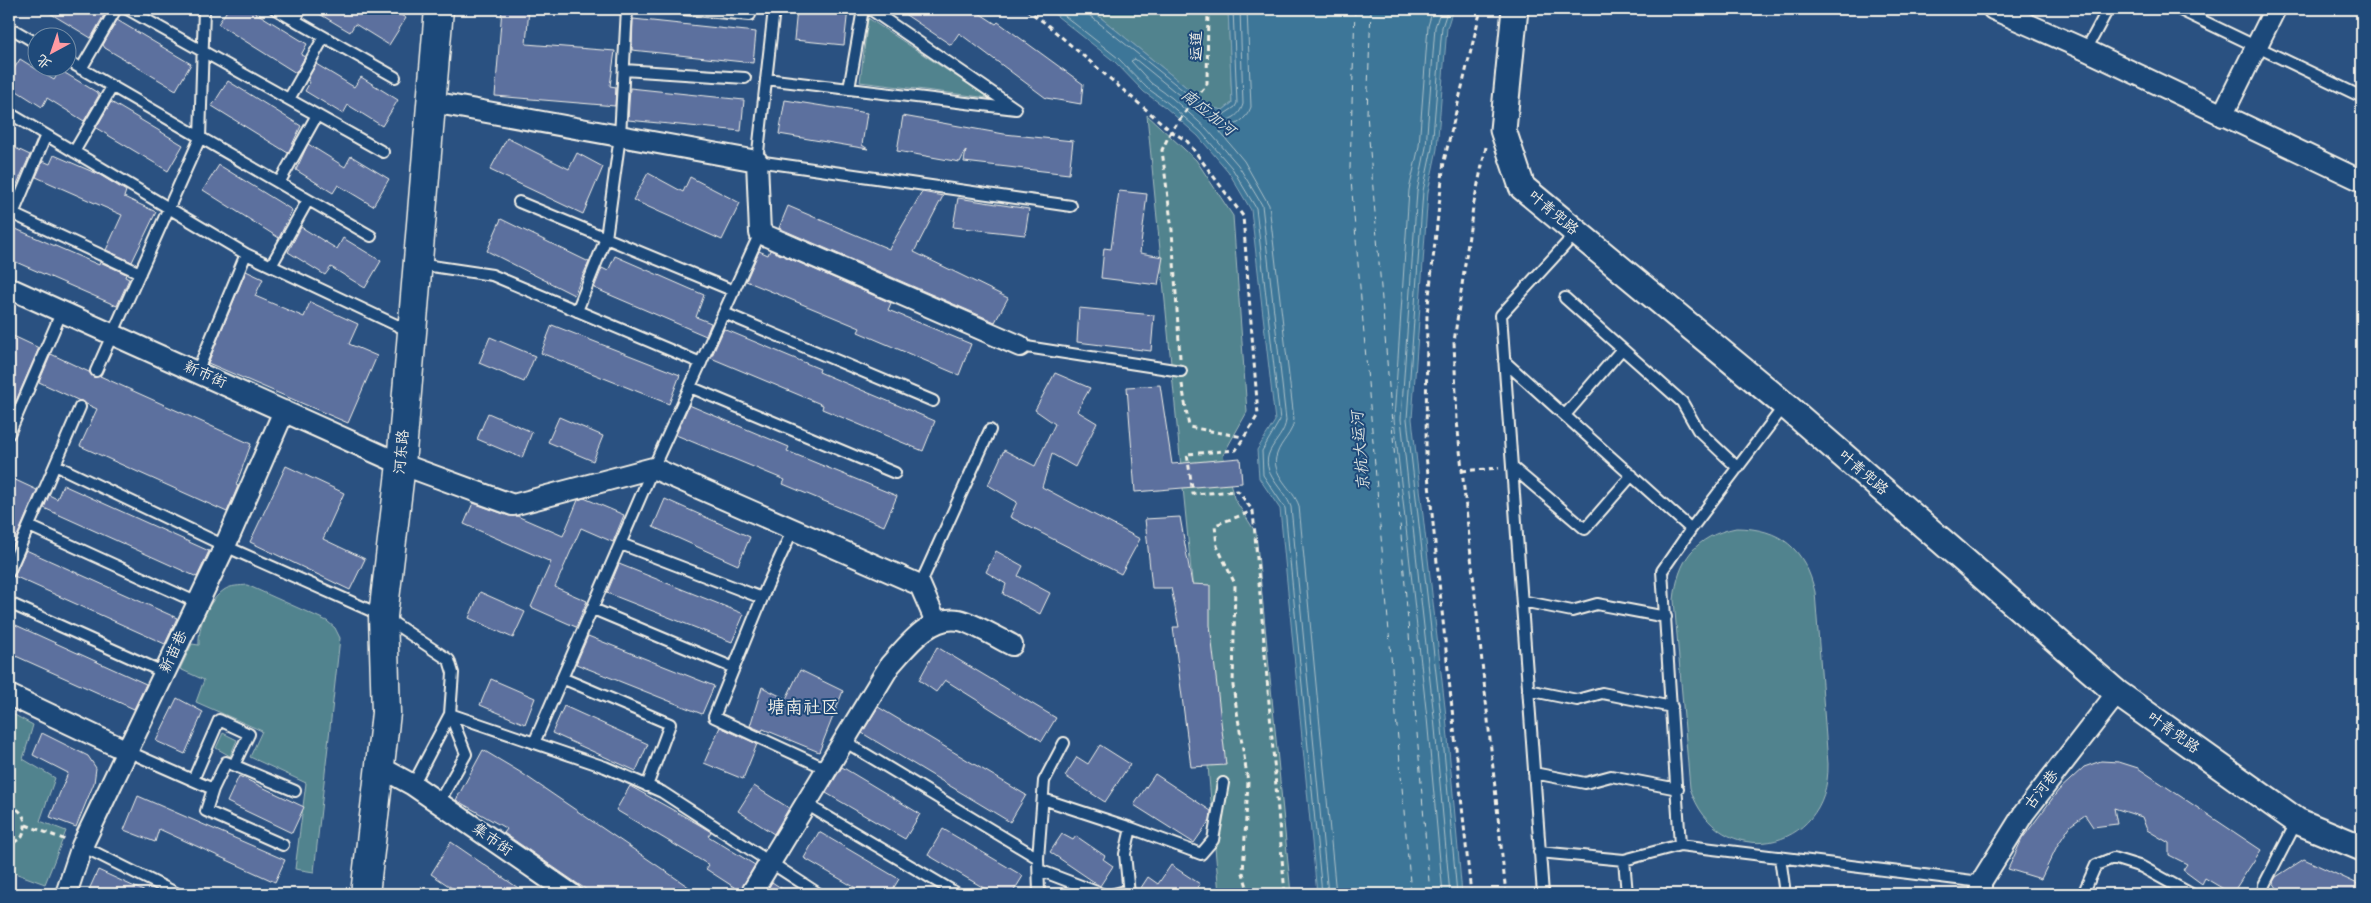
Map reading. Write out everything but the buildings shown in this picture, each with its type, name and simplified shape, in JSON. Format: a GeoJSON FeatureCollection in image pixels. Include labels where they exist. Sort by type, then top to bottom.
{"type":"FeatureCollection","features":[{"type":"Feature","properties":{"kind":"main road","name":"河东路"},"geometry":{"type":"LineString","coordinates":[[365,894],[386,713],[383,616],[401,464],[439,9]]}},
{"type":"Feature","properties":{"kind":"street","name":"叶青兜路"},"geometry":{"type":"LineString","coordinates":[[1515,9],[1503,130],[1522,187],[1785,405],[2117,693],[2297,821],[2362,848]]}},
{"type":"Feature","properties":{"kind":"street"},"geometry":{"type":"LineString","coordinates":[[1993,9],[2086,50],[2362,181]]}},
{"type":"Feature","properties":{"kind":"street"},"geometry":{"type":"LineString","coordinates":[[2222,116],[2275,9]]}},
{"type":"Feature","properties":{"kind":"street"},"geometry":{"type":"LineString","coordinates":[[432,102],[757,161],[760,233],[1020,346]]}},
{"type":"Feature","properties":{"kind":"street","name":"新市街"},"geometry":{"type":"LineString","coordinates":[[9,288],[401,464],[513,505],[653,468]]}},
{"type":"Feature","properties":{"kind":"street","name":"新苗巷"},"geometry":{"type":"LineString","coordinates":[[66,894],[82,846],[225,546],[284,411]]}},
{"type":"Feature","properties":{"kind":"street"},"geometry":{"type":"LineString","coordinates":[[653,468],[920,584],[936,622]]}},
{"type":"Feature","properties":{"kind":"street"},"geometry":{"type":"LineString","coordinates":[[751,894],[890,665],[910,641],[936,622],[959,620],[1012,645]]}},
{"type":"Feature","properties":{"kind":"street","name":"古河巷"},"geometry":{"type":"LineString","coordinates":[[1981,888],[2024,813],[2117,693]]}},
{"type":"Feature","properties":{"kind":"street"},"geometry":{"type":"LineString","coordinates":[[9,695],[128,752]]}},
{"type":"Feature","properties":{"kind":"street","name":"集市街"},"geometry":{"type":"LineString","coordinates":[[380,767],[414,785],[571,894]]}},
{"type":"Feature","properties":{"kind":"lane"},"geometry":{"type":"LineString","coordinates":[[81,69],[116,9]]}},
{"type":"Feature","properties":{"kind":"lane"},"geometry":{"type":"LineString","coordinates":[[127,9],[382,152]]}},
{"type":"Feature","properties":{"kind":"lane"},"geometry":{"type":"LineString","coordinates":[[96,371],[200,138],[204,9]]}},
{"type":"Feature","properties":{"kind":"lane"},"geometry":{"type":"LineString","coordinates":[[275,9],[395,77]]}},
{"type":"Feature","properties":{"kind":"lane"},"geometry":{"type":"LineString","coordinates":[[294,20],[301,9]]}},
{"type":"Feature","properties":{"kind":"lane"},"geometry":{"type":"LineString","coordinates":[[577,311],[606,238],[620,136],[627,9]]}},
{"type":"Feature","properties":{"kind":"lane"},"geometry":{"type":"LineString","coordinates":[[683,9],[750,15]]}},
{"type":"Feature","properties":{"kind":"lane"},"geometry":{"type":"LineString","coordinates":[[774,9],[757,161],[1071,206]]}},
{"type":"Feature","properties":{"kind":"lane"},"geometry":{"type":"LineString","coordinates":[[849,89],[863,9]]}},
{"type":"Feature","properties":{"kind":"lane"},"geometry":{"type":"LineString","coordinates":[[766,79],[1016,109],[870,9]]}},
{"type":"Feature","properties":{"kind":"lane"},"geometry":{"type":"LineString","coordinates":[[2086,50],[2108,9]]}},
{"type":"Feature","properties":{"kind":"lane"},"geometry":{"type":"LineString","coordinates":[[2178,9],[2362,97]]}},
{"type":"Feature","properties":{"kind":"lane"},"geometry":{"type":"LineString","coordinates":[[9,27],[28,38]]}},
{"type":"Feature","properties":{"kind":"lane"},"geometry":{"type":"LineString","coordinates":[[289,99],[324,37]]}},
{"type":"Feature","properties":{"kind":"lane"},"geometry":{"type":"LineString","coordinates":[[78,67],[371,236]]}},
{"type":"Feature","properties":{"kind":"lane"},"geometry":{"type":"LineString","coordinates":[[624,70],[745,78]]}},
{"type":"Feature","properties":{"kind":"lane"},"geometry":{"type":"LineString","coordinates":[[74,152],[112,87]]}},
{"type":"Feature","properties":{"kind":"lane"},"geometry":{"type":"LineString","coordinates":[[9,113],[246,254],[412,332]]}},
{"type":"Feature","properties":{"kind":"lane"},"geometry":{"type":"LineString","coordinates":[[279,183],[318,116]]}},
{"type":"Feature","properties":{"kind":"lane"},"geometry":{"type":"LineString","coordinates":[[46,135],[13,214],[140,273]]}},
{"type":"Feature","properties":{"kind":"lane"},"geometry":{"type":"LineString","coordinates":[[270,266],[308,200]]}},
{"type":"Feature","properties":{"kind":"lane"},"geometry":{"type":"LineString","coordinates":[[519,202],[734,291]]}},
{"type":"Feature","properties":{"kind":"lane"},"geometry":{"type":"LineString","coordinates":[[1543,894],[1501,315],[1577,232]]}},
{"type":"Feature","properties":{"kind":"lane"},"geometry":{"type":"LineString","coordinates":[[534,743],[653,468],[760,233]]}},
{"type":"Feature","properties":{"kind":"lane"},"geometry":{"type":"LineString","coordinates":[[197,372],[246,254]]}},
{"type":"Feature","properties":{"kind":"lane"},"geometry":{"type":"LineString","coordinates":[[418,264],[492,275],[701,363]]}},
{"type":"Feature","properties":{"kind":"lane"},"geometry":{"type":"LineString","coordinates":[[1565,298],[1682,402],[1698,430],[1738,468]]}},
{"type":"Feature","properties":{"kind":"lane"},"geometry":{"type":"LineString","coordinates":[[9,434],[62,311]]}},
{"type":"Feature","properties":{"kind":"lane"},"geometry":{"type":"LineString","coordinates":[[724,313],[933,401]]}},
{"type":"Feature","properties":{"kind":"lane"},"geometry":{"type":"LineString","coordinates":[[1020,346],[1181,371]]}},
{"type":"Feature","properties":{"kind":"lane"},"geometry":{"type":"LineString","coordinates":[[1565,416],[1622,349]]}},
{"type":"Feature","properties":{"kind":"lane"},"geometry":{"type":"LineString","coordinates":[[1504,361],[1692,528]]}},
{"type":"Feature","properties":{"kind":"lane"},"geometry":{"type":"LineString","coordinates":[[690,388],[895,474]]}},
{"type":"Feature","properties":{"kind":"lane"},"geometry":{"type":"LineString","coordinates":[[1680,845],[1678,790],[1662,571],[1785,405]]}},
{"type":"Feature","properties":{"kind":"lane"},"geometry":{"type":"LineString","coordinates":[[9,572],[80,407]]}},
{"type":"Feature","properties":{"kind":"lane"},"geometry":{"type":"LineString","coordinates":[[920,584],[990,430]]}},
{"type":"Feature","properties":{"kind":"lane"},"geometry":{"type":"LineString","coordinates":[[55,465],[225,546],[383,616],[449,660],[453,674],[450,714],[414,785]]}},
{"type":"Feature","properties":{"kind":"lane"},"geometry":{"type":"LineString","coordinates":[[1512,467],[1585,529],[1632,475]]}},
{"type":"Feature","properties":{"kind":"lane"},"geometry":{"type":"LineString","coordinates":[[29,526],[198,603]]}},
{"type":"Feature","properties":{"kind":"lane"},"geometry":{"type":"LineString","coordinates":[[793,529],[762,598],[714,717],[827,769]]}},
{"type":"Feature","properties":{"kind":"lane"},"geometry":{"type":"LineString","coordinates":[[621,544],[762,598]]}},
{"type":"Feature","properties":{"kind":"lane"},"geometry":{"type":"LineString","coordinates":[[1522,601],[1572,611],[1597,604],[1666,617]]}},
{"type":"Feature","properties":{"kind":"lane"},"geometry":{"type":"LineString","coordinates":[[9,603],[165,673]]}},
{"type":"Feature","properties":{"kind":"lane"},"geometry":{"type":"LineString","coordinates":[[593,609],[734,668]]}},
{"type":"Feature","properties":{"kind":"lane"},"geometry":{"type":"LineString","coordinates":[[562,678],[670,724],[647,786]]}},
{"type":"Feature","properties":{"kind":"lane"},"geometry":{"type":"LineString","coordinates":[[1528,690],[1577,700],[1602,693],[1672,707]]}},
{"type":"Feature","properties":{"kind":"lane"},"geometry":{"type":"LineString","coordinates":[[450,714],[605,767],[662,792],[770,864],[820,894]]}},
{"type":"Feature","properties":{"kind":"lane"},"geometry":{"type":"LineString","coordinates":[[439,802],[466,754],[450,714]]}},
{"type":"Feature","properties":{"kind":"lane"},"geometry":{"type":"LineString","coordinates":[[193,780],[219,720],[249,734],[234,766]]}},
{"type":"Feature","properties":{"kind":"lane"},"geometry":{"type":"LineString","coordinates":[[844,741],[1038,858]]}},
{"type":"Feature","properties":{"kind":"lane"},"geometry":{"type":"LineString","coordinates":[[1039,894],[1038,858],[1044,781],[1064,743]]}},
{"type":"Feature","properties":{"kind":"lane"},"geometry":{"type":"LineString","coordinates":[[128,752],[213,789]]}},
{"type":"Feature","properties":{"kind":"lane"},"geometry":{"type":"LineString","coordinates":[[283,845],[206,811],[213,789],[226,762],[295,791]]}},
{"type":"Feature","properties":{"kind":"lane"},"geometry":{"type":"LineString","coordinates":[[1534,773],[1585,783],[1611,776],[1678,790]]}},
{"type":"Feature","properties":{"kind":"lane"},"geometry":{"type":"LineString","coordinates":[[1043,799],[1131,828],[1201,854],[1214,840],[1222,782]]}},
{"type":"Feature","properties":{"kind":"lane"},"geometry":{"type":"LineString","coordinates":[[806,804],[941,890],[958,894]]}},
{"type":"Feature","properties":{"kind":"lane"},"geometry":{"type":"LineString","coordinates":[[2263,894],[2264,885],[2297,821]]}},
{"type":"Feature","properties":{"kind":"lane"},"geometry":{"type":"LineString","coordinates":[[1114,894],[1129,892],[1125,854],[1131,828]]}},
{"type":"Feature","properties":{"kind":"lane"},"geometry":{"type":"LineString","coordinates":[[1539,852],[1624,860],[1680,845],[1780,857],[1981,888]]}},
{"type":"Feature","properties":{"kind":"lane"},"geometry":{"type":"LineString","coordinates":[[82,846],[178,894]]}},
{"type":"Feature","properties":{"kind":"lane"},"geometry":{"type":"LineString","coordinates":[[1780,857],[1785,894]]}},
{"type":"Feature","properties":{"kind":"lane"},"geometry":{"type":"LineString","coordinates":[[2083,894],[2096,864],[2114,858],[2142,868],[2190,894]]}},
{"type":"Feature","properties":{"kind":"lane"},"geometry":{"type":"LineString","coordinates":[[1624,860],[1626,894]]}},
{"type":"Feature","properties":{"kind":"lane"},"geometry":{"type":"LineString","coordinates":[[1039,870],[1102,894]]}},
{"type":"Feature","properties":{"kind":"path"},"geometry":{"type":"LineString","coordinates":[[1026,9],[1046,23],[1172,131],[1187,140],[1243,216],[1258,415],[1236,450],[1187,454],[1192,494],[1238,491],[1253,511],[1285,894]]}},
{"type":"Feature","properties":{"kind":"path","name":"运道"},"geometry":{"type":"LineString","coordinates":[[1172,131],[1207,84],[1208,9]]}},
{"type":"Feature","properties":{"kind":"path"},"geometry":{"type":"LineString","coordinates":[[1471,894],[1426,455],[1427,314],[1444,161],[1481,9]]}},
{"type":"Feature","properties":{"kind":"path"},"geometry":{"type":"LineString","coordinates":[[1172,131],[1162,150],[1172,230],[1181,371],[1189,428],[1243,437]]}},
{"type":"Feature","properties":{"kind":"path"},"geometry":{"type":"LineString","coordinates":[[1488,141],[1473,207],[1454,342],[1457,421],[1506,894]]}},
{"type":"Feature","properties":{"kind":"path"},"geometry":{"type":"LineString","coordinates":[[1462,471],[1512,467]]}},
{"type":"Feature","properties":{"kind":"path"},"geometry":{"type":"LineString","coordinates":[[1249,894],[1243,873],[1248,782],[1233,686],[1235,584],[1217,546],[1215,526],[1253,511]]}},
{"type":"Feature","properties":{"kind":"path"},"geometry":{"type":"LineString","coordinates":[[9,805],[21,812],[26,825],[22,837],[9,846]]}},
{"type":"Feature","properties":{"kind":"path"},"geometry":{"type":"LineString","coordinates":[[26,825],[82,846]]}},
{"type":"Feature","properties":{"kind":"green space"},"geometry":{"type":"Polygon","coordinates":[[[1090,9],[1228,9],[1232,103],[1223,110],[1212,108],[1090,9]]]}},
{"type":"Feature","properties":{"kind":"green space"},"geometry":{"type":"Polygon","coordinates":[[[868,18],[989,98],[860,82],[868,18]]]}},
{"type":"Feature","properties":{"kind":"green space"},"geometry":{"type":"Polygon","coordinates":[[[1147,115],[1196,160],[1233,216],[1247,412],[1223,455],[1234,498],[1256,533],[1291,894],[1219,894],[1193,591],[1147,115]]]}},
{"type":"Feature","properties":{"kind":"green space"},"geometry":{"type":"Polygon","coordinates":[[[1736,528],[1766,532],[1789,544],[1805,564],[1815,592],[1828,764],[1824,794],[1811,818],[1792,834],[1770,842],[1746,841],[1723,833],[1704,815],[1690,788],[1674,600],[1676,586],[1685,562],[1699,544],[1710,537],[1736,528]]]}},
{"type":"Feature","properties":{"kind":"green space"},"geometry":{"type":"Polygon","coordinates":[[[247,585],[327,621],[335,628],[340,638],[314,872],[295,869],[306,783],[250,757],[262,731],[196,702],[204,680],[180,669],[192,644],[199,645],[202,622],[213,601],[227,588],[247,585]]]}},
{"type":"Feature","properties":{"kind":"green space"},"geometry":{"type":"Polygon","coordinates":[[[9,712],[33,725],[23,759],[55,778],[40,821],[66,831],[45,884],[9,871],[9,712]]]}},
{"type":"Feature","properties":{"kind":"green space"},"geometry":{"type":"Polygon","coordinates":[[[223,733],[237,740],[230,756],[216,748],[223,733]]]}},
{"type":"Feature","properties":{"kind":"water"},"geometry":{"type":"Polygon","coordinates":[[[1048,9],[1090,9],[1212,108],[1223,110],[1232,103],[1228,9],[1453,9],[1447,28],[1437,149],[1428,192],[1412,419],[1446,716],[1462,894],[1317,894],[1280,509],[1259,478],[1257,450],[1275,421],[1251,210],[1228,171],[1198,136],[1165,107],[1144,92],[1115,62],[1048,9]]]}},
{"type":"Feature","properties":{"kind":"ferry route"},"geometry":{"type":"LineString","coordinates":[[1355,9],[1350,168],[1411,894]]}},
{"type":"Feature","properties":{"kind":"ferry route"},"geometry":{"type":"LineString","coordinates":[[1371,9],[1367,114],[1430,894]]}},
{"type":"Feature","properties":{"kind":"district","name":"塘南社区"},"geometry":{"type":"Point","coordinates":[803,708]}},
{"type":"Feature","properties":{"kind":"water label","name":"南应加河"},"geometry":{"type":"Point","coordinates":[1208,113]}},
{"type":"Feature","properties":{"kind":"water label","name":"京杭大运河"},"geometry":{"type":"Point","coordinates":[1361,451]}}]}
